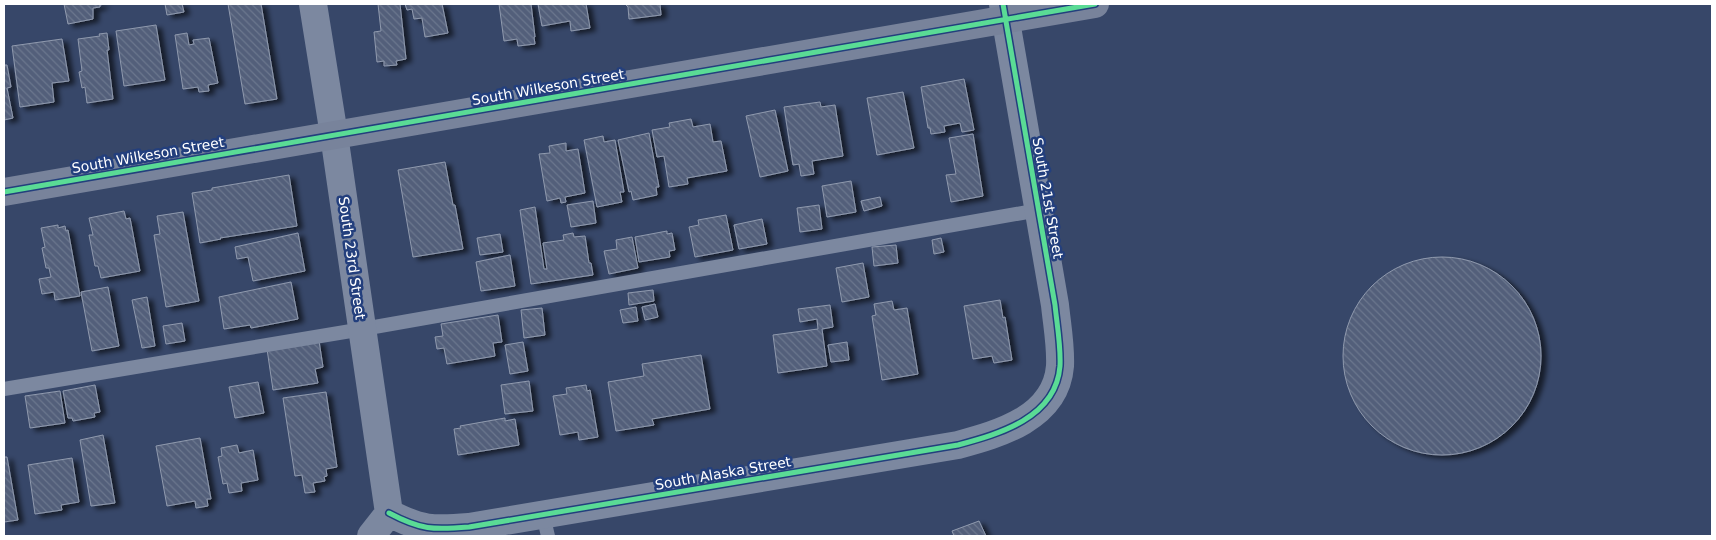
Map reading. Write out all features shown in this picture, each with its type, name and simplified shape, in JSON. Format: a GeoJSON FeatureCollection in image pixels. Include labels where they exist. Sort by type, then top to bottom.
{"type":"FeatureCollection","features":[{"type":"Feature","properties":{"kind":"street","name":"South 23rd Street"},"geometry":{"type":"LineString","coordinates":[[313,4],[389,513]]}},
{"type":"Feature","properties":{"kind":"street","name":"South Wilkeson Street"},"geometry":{"type":"LineString","coordinates":[[4,192],[334,135],[1005,11],[1095,4]]}},
{"type":"Feature","properties":{"kind":"street","name":"South 21st Street"},"geometry":{"type":"LineString","coordinates":[[1005,11],[1055,305],[1060,368],[1050,396]]}},
{"type":"Feature","properties":{"kind":"street","name":"South Alaska Street"},"geometry":{"type":"LineString","coordinates":[[389,513],[410,524],[436,529],[546,525],[958,445],[996,434],[1022,422],[1050,396]]}},
{"type":"Feature","properties":{"kind":"street"},"geometry":{"type":"LineString","coordinates":[[371,536],[389,513]]}},
{"type":"Feature","properties":{"kind":"lane"},"geometry":{"type":"LineString","coordinates":[[4,389],[362,330],[1039,210]]}},
{"type":"Feature","properties":{"kind":"building"},"geometry":{"type":"Polygon","coordinates":[[[64,4],[104,4],[93,8],[93,19],[68,24],[64,4]]]}},
{"type":"Feature","properties":{"kind":"building"},"geometry":{"type":"Polygon","coordinates":[[[165,4],[182,4],[184,12],[167,15],[165,4]]]}},
{"type":"Feature","properties":{"kind":"building"},"geometry":{"type":"Polygon","coordinates":[[[228,4],[261,4],[277,99],[245,104],[228,4]]]}},
{"type":"Feature","properties":{"kind":"building"},"geometry":{"type":"Polygon","coordinates":[[[378,4],[400,4],[406,59],[396,61],[397,65],[384,66],[384,61],[377,62],[374,32],[381,31],[378,4]]]}},
{"type":"Feature","properties":{"kind":"building"},"geometry":{"type":"Polygon","coordinates":[[[405,4],[442,4],[448,33],[425,37],[422,18],[414,19],[412,9],[407,10],[405,4]]]}},
{"type":"Feature","properties":{"kind":"building"},"geometry":{"type":"Polygon","coordinates":[[[499,4],[531,4],[535,44],[518,46],[517,39],[504,41],[499,4]]]}},
{"type":"Feature","properties":{"kind":"building"},"geometry":{"type":"Polygon","coordinates":[[[538,4],[586,4],[590,28],[571,31],[570,21],[542,26],[538,4]]]}},
{"type":"Feature","properties":{"kind":"building"},"geometry":{"type":"Polygon","coordinates":[[[625,4],[660,4],[661,15],[629,19],[628,7],[625,4]]]}},
{"type":"Feature","properties":{"kind":"building"},"geometry":{"type":"Polygon","coordinates":[[[156,25],[165,80],[124,86],[116,31],[156,25]]]}},
{"type":"Feature","properties":{"kind":"building"},"geometry":{"type":"Polygon","coordinates":[[[107,33],[109,50],[107,50],[113,99],[87,103],[85,87],[82,88],[79,72],[82,71],[78,39],[100,36],[99,34],[107,33]]]}},
{"type":"Feature","properties":{"kind":"building"},"geometry":{"type":"Polygon","coordinates":[[[187,33],[189,45],[194,44],[193,40],[209,38],[218,83],[208,85],[209,91],[199,92],[198,87],[183,89],[175,35],[187,33]]]}},
{"type":"Feature","properties":{"kind":"building"},"geometry":{"type":"Polygon","coordinates":[[[62,39],[69,81],[52,83],[54,102],[20,107],[12,46],[62,39]]]}},
{"type":"Feature","properties":{"kind":"building"},"geometry":{"type":"Polygon","coordinates":[[[4,65],[7,65],[11,87],[7,88],[13,118],[4,120],[4,65]]]}},
{"type":"Feature","properties":{"kind":"building"},"geometry":{"type":"Polygon","coordinates":[[[964,79],[974,130],[962,132],[960,123],[944,126],[945,132],[931,134],[930,128],[928,128],[921,87],[964,79]]]}},
{"type":"Feature","properties":{"kind":"building"},"geometry":{"type":"Polygon","coordinates":[[[903,92],[914,148],[877,155],[867,98],[903,92]]]}},
{"type":"Feature","properties":{"kind":"building"},"geometry":{"type":"Polygon","coordinates":[[[820,102],[821,107],[835,105],[843,156],[812,161],[814,174],[801,176],[799,164],[793,165],[784,107],[820,102]]]}},
{"type":"Feature","properties":{"kind":"building"},"geometry":{"type":"Polygon","coordinates":[[[775,110],[788,171],[760,177],[746,116],[775,110]]]}},
{"type":"Feature","properties":{"kind":"building"},"geometry":{"type":"Polygon","coordinates":[[[691,119],[693,127],[710,124],[713,142],[721,141],[727,171],[687,178],[688,184],[669,187],[664,156],[657,157],[652,130],[670,127],[669,123],[691,119]]]}},
{"type":"Feature","properties":{"kind":"building"},"geometry":{"type":"Polygon","coordinates":[[[649,133],[659,187],[656,187],[657,195],[633,200],[631,191],[629,192],[618,140],[649,133]]]}},
{"type":"Feature","properties":{"kind":"building"},"geometry":{"type":"Polygon","coordinates":[[[973,134],[983,196],[951,202],[946,175],[956,174],[949,138],[973,134]]]}},
{"type":"Feature","properties":{"kind":"building"},"geometry":{"type":"Polygon","coordinates":[[[603,136],[604,142],[615,140],[624,192],[620,192],[622,202],[597,207],[584,140],[603,136]]]}},
{"type":"Feature","properties":{"kind":"building"},"geometry":{"type":"Polygon","coordinates":[[[566,143],[566,151],[578,149],[585,193],[565,197],[566,202],[561,203],[560,198],[547,201],[539,154],[550,153],[549,146],[566,143]]]}},
{"type":"Feature","properties":{"kind":"building"},"geometry":{"type":"Polygon","coordinates":[[[445,162],[463,249],[413,257],[398,170],[445,162]]]}},
{"type":"Feature","properties":{"kind":"building"},"geometry":{"type":"Polygon","coordinates":[[[289,175],[297,226],[200,243],[192,193],[289,175]]]}},
{"type":"Feature","properties":{"kind":"building"},"geometry":{"type":"Polygon","coordinates":[[[851,181],[856,212],[827,217],[822,186],[851,181]]]}},
{"type":"Feature","properties":{"kind":"building"},"geometry":{"type":"Polygon","coordinates":[[[880,197],[882,206],[864,211],[861,201],[880,197]]]}},
{"type":"Feature","properties":{"kind":"building"},"geometry":{"type":"Polygon","coordinates":[[[593,201],[596,223],[571,227],[567,205],[593,201]]]}},
{"type":"Feature","properties":{"kind":"building"},"geometry":{"type":"Polygon","coordinates":[[[819,205],[822,229],[800,232],[797,208],[819,205]]]}},
{"type":"Feature","properties":{"kind":"building"},"geometry":{"type":"Polygon","coordinates":[[[535,207],[544,269],[547,269],[543,243],[564,240],[563,235],[573,233],[574,237],[585,236],[589,263],[591,263],[593,275],[531,284],[520,210],[535,207]]]}},
{"type":"Feature","properties":{"kind":"building"},"geometry":{"type":"Polygon","coordinates":[[[124,211],[126,219],[130,218],[140,271],[101,278],[98,266],[95,266],[89,235],[93,235],[89,218],[124,211]]]}},
{"type":"Feature","properties":{"kind":"building"},"geometry":{"type":"Polygon","coordinates":[[[183,212],[199,301],[166,307],[154,235],[160,234],[157,216],[183,212]]]}},
{"type":"Feature","properties":{"kind":"building"},"geometry":{"type":"Polygon","coordinates":[[[726,215],[733,250],[695,257],[689,227],[699,225],[698,220],[726,215]]]}},
{"type":"Feature","properties":{"kind":"building"},"geometry":{"type":"Polygon","coordinates":[[[762,219],[767,244],[739,249],[734,225],[762,219]]]}},
{"type":"Feature","properties":{"kind":"building"},"geometry":{"type":"Polygon","coordinates":[[[58,225],[58,228],[65,226],[66,231],[68,230],[80,296],[55,300],[54,292],[42,294],[39,279],[51,277],[49,268],[46,268],[42,248],[45,247],[41,228],[58,225]]]}},
{"type":"Feature","properties":{"kind":"building"},"geometry":{"type":"Polygon","coordinates":[[[667,231],[667,234],[672,233],[675,250],[669,251],[670,257],[639,262],[635,237],[667,231]]]}},
{"type":"Feature","properties":{"kind":"building"},"geometry":{"type":"Polygon","coordinates":[[[298,233],[305,271],[253,281],[248,257],[237,259],[235,247],[298,233]]]}},
{"type":"Feature","properties":{"kind":"building"},"geometry":{"type":"Polygon","coordinates":[[[500,234],[503,252],[480,255],[477,238],[500,234]]]}},
{"type":"Feature","properties":{"kind":"building"},"geometry":{"type":"Polygon","coordinates":[[[632,237],[638,268],[609,274],[604,251],[617,249],[616,240],[632,237]]]}},
{"type":"Feature","properties":{"kind":"building"},"geometry":{"type":"Polygon","coordinates":[[[941,238],[944,252],[934,254],[932,240],[941,238]]]}},
{"type":"Feature","properties":{"kind":"building"},"geometry":{"type":"Polygon","coordinates":[[[896,245],[898,263],[874,266],[872,247],[896,245]]]}},
{"type":"Feature","properties":{"kind":"building"},"geometry":{"type":"Polygon","coordinates":[[[510,255],[515,286],[481,291],[476,262],[510,255]]]}},
{"type":"Feature","properties":{"kind":"building"},"geometry":{"type":"Polygon","coordinates":[[[1442,257],[1461,259],[1480,265],[1497,274],[1512,286],[1524,301],[1533,318],[1539,337],[1541,356],[1539,375],[1533,394],[1524,411],[1512,426],[1497,438],[1480,447],[1461,453],[1442,455],[1423,453],[1404,447],[1387,438],[1372,426],[1360,411],[1351,394],[1345,375],[1343,356],[1345,337],[1351,318],[1360,301],[1372,286],[1387,274],[1404,265],[1423,259],[1442,257]]]}},
{"type":"Feature","properties":{"kind":"building"},"geometry":{"type":"Polygon","coordinates":[[[863,263],[869,297],[842,302],[836,268],[863,263]]]}},
{"type":"Feature","properties":{"kind":"building"},"geometry":{"type":"Polygon","coordinates":[[[291,282],[298,319],[251,328],[250,325],[224,329],[219,297],[291,282]]]}},
{"type":"Feature","properties":{"kind":"building"},"geometry":{"type":"Polygon","coordinates":[[[108,287],[119,346],[92,351],[81,292],[108,287]]]}},
{"type":"Feature","properties":{"kind":"building"},"geometry":{"type":"Polygon","coordinates":[[[653,290],[654,301],[629,305],[628,293],[653,290]]]}},
{"type":"Feature","properties":{"kind":"building"},"geometry":{"type":"Polygon","coordinates":[[[147,297],[155,346],[142,348],[132,300],[147,297]]]}},
{"type":"Feature","properties":{"kind":"building"},"geometry":{"type":"Polygon","coordinates":[[[1000,300],[1003,318],[1005,317],[1012,360],[994,363],[992,356],[973,359],[964,306],[1000,300]]]}},
{"type":"Feature","properties":{"kind":"building"},"geometry":{"type":"Polygon","coordinates":[[[892,301],[894,310],[907,308],[918,374],[882,380],[872,316],[876,315],[874,304],[892,301]]]}},
{"type":"Feature","properties":{"kind":"building"},"geometry":{"type":"Polygon","coordinates":[[[655,304],[658,317],[645,320],[642,307],[655,304]]]}},
{"type":"Feature","properties":{"kind":"building"},"geometry":{"type":"Polygon","coordinates":[[[830,305],[833,327],[822,329],[827,366],[778,373],[773,335],[818,329],[817,319],[800,322],[798,309],[830,305]]]}},
{"type":"Feature","properties":{"kind":"building"},"geometry":{"type":"Polygon","coordinates":[[[636,307],[638,321],[623,323],[620,310],[636,307]]]}},
{"type":"Feature","properties":{"kind":"building"},"geometry":{"type":"Polygon","coordinates":[[[542,308],[545,335],[524,338],[521,310],[542,308]]]}},
{"type":"Feature","properties":{"kind":"building"},"geometry":{"type":"Polygon","coordinates":[[[498,315],[502,342],[493,343],[495,356],[447,364],[444,348],[437,349],[435,337],[443,336],[441,324],[498,315]]]}},
{"type":"Feature","properties":{"kind":"building"},"geometry":{"type":"Polygon","coordinates":[[[182,323],[185,341],[166,344],[163,326],[182,323]]]}},
{"type":"Feature","properties":{"kind":"building"},"geometry":{"type":"Polygon","coordinates":[[[319,341],[323,367],[315,369],[318,383],[273,390],[267,349],[319,341]]]}},
{"type":"Feature","properties":{"kind":"building"},"geometry":{"type":"Polygon","coordinates":[[[523,342],[528,371],[510,374],[505,345],[523,342]]]}},
{"type":"Feature","properties":{"kind":"building"},"geometry":{"type":"Polygon","coordinates":[[[847,342],[849,360],[831,362],[828,345],[847,342]]]}},
{"type":"Feature","properties":{"kind":"building"},"geometry":{"type":"Polygon","coordinates":[[[701,355],[710,409],[652,419],[654,425],[616,431],[608,382],[644,376],[642,364],[701,355]]]}},
{"type":"Feature","properties":{"kind":"building"},"geometry":{"type":"Polygon","coordinates":[[[529,381],[533,411],[505,414],[501,385],[529,381]]]}},
{"type":"Feature","properties":{"kind":"building"},"geometry":{"type":"Polygon","coordinates":[[[258,382],[264,413],[235,418],[229,387],[258,382]]]}},
{"type":"Feature","properties":{"kind":"building"},"geometry":{"type":"Polygon","coordinates":[[[95,385],[100,412],[94,413],[95,417],[73,421],[72,418],[68,418],[63,391],[95,385]]]}},
{"type":"Feature","properties":{"kind":"building"},"geometry":{"type":"Polygon","coordinates":[[[586,385],[587,391],[590,390],[598,437],[579,440],[578,432],[560,435],[553,396],[567,394],[566,388],[586,385]]]}},
{"type":"Feature","properties":{"kind":"building"},"geometry":{"type":"Polygon","coordinates":[[[60,391],[65,423],[30,428],[25,396],[60,391]]]}},
{"type":"Feature","properties":{"kind":"building"},"geometry":{"type":"Polygon","coordinates":[[[326,392],[337,467],[326,469],[327,476],[324,477],[325,481],[313,483],[315,492],[305,493],[302,475],[295,476],[283,398],[326,392]]]}},
{"type":"Feature","properties":{"kind":"building"},"geometry":{"type":"Polygon","coordinates":[[[505,418],[505,421],[515,419],[519,445],[458,455],[454,429],[461,428],[460,426],[505,418]]]}},
{"type":"Feature","properties":{"kind":"building"},"geometry":{"type":"Polygon","coordinates":[[[103,435],[115,503],[91,506],[80,440],[103,435]]]}},
{"type":"Feature","properties":{"kind":"building"},"geometry":{"type":"Polygon","coordinates":[[[200,438],[211,499],[207,499],[208,506],[196,508],[195,501],[167,506],[156,446],[200,438]]]}},
{"type":"Feature","properties":{"kind":"building"},"geometry":{"type":"Polygon","coordinates":[[[237,445],[239,453],[253,450],[258,480],[241,483],[242,491],[229,493],[227,483],[223,484],[218,457],[222,456],[221,448],[237,445]]]}},
{"type":"Feature","properties":{"kind":"building"},"geometry":{"type":"Polygon","coordinates":[[[4,457],[7,457],[18,520],[4,522],[4,457]]]}},
{"type":"Feature","properties":{"kind":"building"},"geometry":{"type":"Polygon","coordinates":[[[72,458],[79,502],[61,505],[62,510],[35,514],[28,465],[72,458]]]}},
{"type":"Feature","properties":{"kind":"building"},"geometry":{"type":"Polygon","coordinates":[[[979,521],[986,536],[954,536],[952,531],[979,521]]]}},
{"type":"Feature","properties":{"kind":"cycle path"},"geometry":{"type":"LineString","coordinates":[[389,513],[410,523],[428,528],[469,527],[958,445],[1007,429],[1037,411],[1048,399],[1056,384],[1060,366],[1059,343],[1055,305],[1003,4]]}},
{"type":"Feature","properties":{"kind":"cycle path"},"geometry":{"type":"LineString","coordinates":[[4,192],[1095,4]]}}]}
